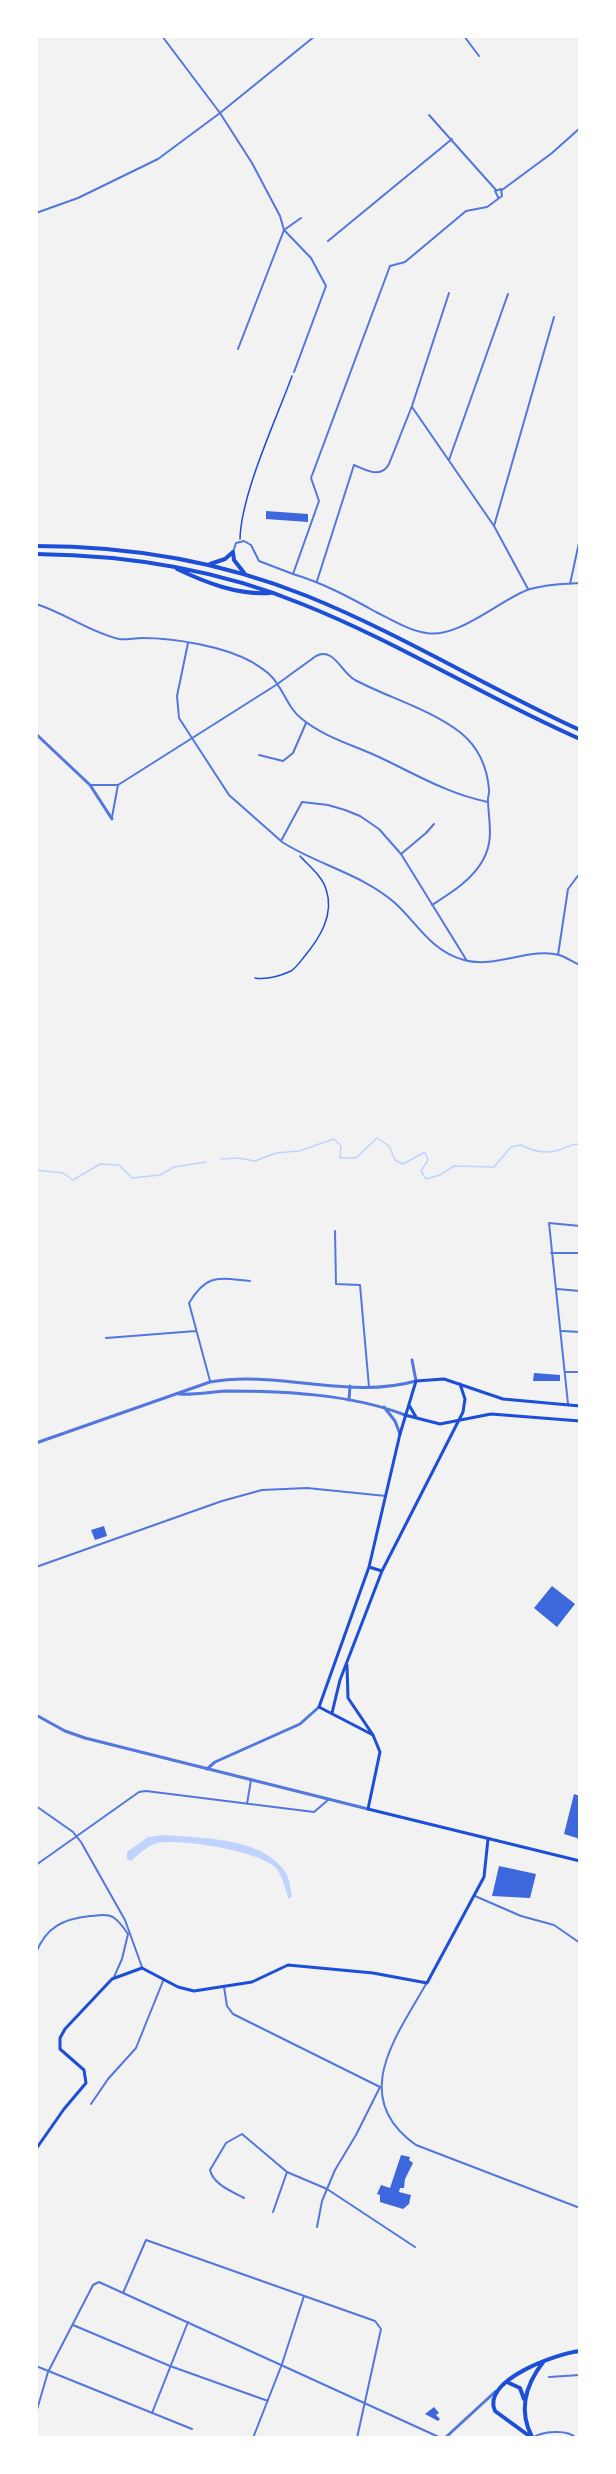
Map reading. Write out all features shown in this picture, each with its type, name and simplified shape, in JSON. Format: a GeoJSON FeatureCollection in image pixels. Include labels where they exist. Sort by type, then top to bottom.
{"type":"FeatureCollection","features":[{"type":"Feature","properties":{"kind":"main road"},"geometry":{"type":"LineString","coordinates":[[36,546],[116,549],[208,565],[246,575],[333,607],[580,730]]}},
{"type":"Feature","properties":{"kind":"main road"},"geometry":{"type":"LineString","coordinates":[[208,565],[225,559],[233,552]]}},
{"type":"Feature","properties":{"kind":"main road"},"geometry":{"type":"LineString","coordinates":[[233,552],[234,560],[246,575]]}},
{"type":"Feature","properties":{"kind":"main road"},"geometry":{"type":"LineString","coordinates":[[36,554],[116,558],[171,566],[211,574],[274,593],[356,628],[580,739]]}},
{"type":"Feature","properties":{"kind":"main road"},"geometry":{"type":"LineString","coordinates":[[171,566],[211,584],[247,593],[274,593]]}},
{"type":"Feature","properties":{"kind":"main road"},"geometry":{"type":"LineString","coordinates":[[373,1735],[319,1707],[369,1567],[400,1434],[416,1381],[435,1378],[460,1384],[503,1400],[580,1406]]}},
{"type":"Feature","properties":{"kind":"main road"},"geometry":{"type":"LineString","coordinates":[[332,1713],[382,1571],[459,1422],[465,1406],[460,1384]]}},
{"type":"Feature","properties":{"kind":"main road"},"geometry":{"type":"LineString","coordinates":[[408,1403],[418,1419]]}},
{"type":"Feature","properties":{"kind":"main road"},"geometry":{"type":"LineString","coordinates":[[405,1415],[440,1424],[490,1414],[580,1421]]}},
{"type":"Feature","properties":{"kind":"main road"},"geometry":{"type":"LineString","coordinates":[[369,1567],[382,1571]]}},
{"type":"Feature","properties":{"kind":"main road"},"geometry":{"type":"LineString","coordinates":[[347,1665],[348,1698],[379,1745],[380,1759],[368,1809],[580,1862]]}},
{"type":"Feature","properties":{"kind":"main road"},"geometry":{"type":"LineString","coordinates":[[36,2149],[64,2109],[86,2083],[84,2070],[60,2049],[60,2038],[65,2029],[112,1979],[142,1968],[163,1980],[194,1991],[259,1979],[288,1965],[373,1973],[427,1983],[486,1872],[488,1839]]}},
{"type":"Feature","properties":{"kind":"main road"},"geometry":{"type":"LineString","coordinates":[[532,2438],[494,2409],[492,2401],[496,2391],[544,2361],[566,2352],[580,2351]]}},
{"type":"Feature","properties":{"kind":"main road"},"geometry":{"type":"LineString","coordinates":[[511,2424],[520,2424],[532,2379],[544,2361]]}},
{"type":"Feature","properties":{"kind":"main road"},"geometry":{"type":"LineString","coordinates":[[507,2383],[513,2383],[520,2388],[525,2400]]}},
{"type":"Feature","properties":{"kind":"main road"},"geometry":{"type":"LineString","coordinates":[[523,2416],[532,2438]]}},
{"type":"Feature","properties":{"kind":"street"},"geometry":{"type":"LineString","coordinates":[[162,36],[220,113],[260,175],[280,216],[284,230],[310,258],[326,286],[294,372]]}},
{"type":"Feature","properties":{"kind":"street"},"geometry":{"type":"LineString","coordinates":[[36,213],[78,198],[158,159],[220,113],[315,36]]}},
{"type":"Feature","properties":{"kind":"street"},"geometry":{"type":"LineString","coordinates":[[464,36],[479,56]]}},
{"type":"Feature","properties":{"kind":"street"},"geometry":{"type":"LineString","coordinates":[[429,115],[496,190],[495,194],[498,197]]}},
{"type":"Feature","properties":{"kind":"street"},"geometry":{"type":"LineString","coordinates":[[496,190],[502,190],[552,153],[580,128]]}},
{"type":"Feature","properties":{"kind":"street"},"geometry":{"type":"LineString","coordinates":[[328,241],[452,139]]}},
{"type":"Feature","properties":{"kind":"street"},"geometry":{"type":"LineString","coordinates":[[293,574],[319,501],[311,478],[390,266],[405,262],[466,211],[487,207],[503,194],[502,190]]}},
{"type":"Feature","properties":{"kind":"street"},"geometry":{"type":"LineString","coordinates":[[238,349],[284,230],[301,218]]}},
{"type":"Feature","properties":{"kind":"street"},"geometry":{"type":"LineString","coordinates":[[317,581],[354,465],[374,473],[386,470],[412,406],[449,293]]}},
{"type":"Feature","properties":{"kind":"street"},"geometry":{"type":"LineString","coordinates":[[449,460],[508,294]]}},
{"type":"Feature","properties":{"kind":"street"},"geometry":{"type":"LineString","coordinates":[[494,526],[555,316]]}},
{"type":"Feature","properties":{"kind":"street"},"geometry":{"type":"LineString","coordinates":[[412,406],[494,526],[528,589]]}},
{"type":"Feature","properties":{"kind":"street"},"geometry":{"type":"LineString","coordinates":[[570,584],[580,538]]}},
{"type":"Feature","properties":{"kind":"street"},"geometry":{"type":"LineString","coordinates":[[233,552],[240,541],[251,545],[259,561],[317,581],[404,626],[429,634],[478,619],[528,589],[580,583]]}},
{"type":"Feature","properties":{"kind":"street"},"geometry":{"type":"LineString","coordinates":[[36,604],[73,619],[86,629],[123,640],[141,638],[188,643],[215,648],[251,662],[271,676],[294,712],[306,723],[452,793],[488,802]]}},
{"type":"Feature","properties":{"kind":"street"},"geometry":{"type":"LineString","coordinates":[[188,643],[180,675],[177,707],[179,718],[229,795],[281,841],[293,849],[359,879],[382,893],[407,915],[436,947],[467,961],[484,963],[524,956],[558,954],[580,964]]}},
{"type":"Feature","properties":{"kind":"street"},"geometry":{"type":"LineString","coordinates":[[90,785],[118,785],[276,685],[316,656],[322,653],[330,655],[352,679],[459,732],[470,741],[485,766],[490,790],[488,802],[490,840],[481,863],[450,893],[432,905]]}},
{"type":"Feature","properties":{"kind":"street"},"geometry":{"type":"LineString","coordinates":[[259,755],[283,761],[290,757],[306,723]]}},
{"type":"Feature","properties":{"kind":"street"},"geometry":{"type":"LineString","coordinates":[[36,734],[90,785],[112,819]]}},
{"type":"Feature","properties":{"kind":"street"},"geometry":{"type":"LineString","coordinates":[[112,819],[118,785]]}},
{"type":"Feature","properties":{"kind":"street"},"geometry":{"type":"LineString","coordinates":[[281,841],[302,802],[345,810],[370,822],[401,854],[467,961]]}},
{"type":"Feature","properties":{"kind":"street"},"geometry":{"type":"LineString","coordinates":[[401,854],[434,824]]}},
{"type":"Feature","properties":{"kind":"street"},"geometry":{"type":"LineString","coordinates":[[558,954],[568,889],[580,873]]}},
{"type":"Feature","properties":{"kind":"street"},"geometry":{"type":"LineString","coordinates":[[568,1405],[549,1223],[580,1226]]}},
{"type":"Feature","properties":{"kind":"street"},"geometry":{"type":"LineString","coordinates":[[335,1231],[336,1284],[360,1285],[369,1387]]}},
{"type":"Feature","properties":{"kind":"street"},"geometry":{"type":"LineString","coordinates":[[551,1253],[580,1253]]}},
{"type":"Feature","properties":{"kind":"street"},"geometry":{"type":"LineString","coordinates":[[210,1382],[189,1303],[204,1283],[213,1278],[250,1281]]}},
{"type":"Feature","properties":{"kind":"street"},"geometry":{"type":"LineString","coordinates":[[556,1289],[580,1291]]}},
{"type":"Feature","properties":{"kind":"street"},"geometry":{"type":"LineString","coordinates":[[106,1338],[196,1331]]}},
{"type":"Feature","properties":{"kind":"street"},"geometry":{"type":"LineString","coordinates":[[561,1331],[580,1332]]}},
{"type":"Feature","properties":{"kind":"street"},"geometry":{"type":"LineString","coordinates":[[36,1443],[210,1382],[237,1379],[369,1387],[394,1386],[416,1381],[412,1360]]}},
{"type":"Feature","properties":{"kind":"street"},"geometry":{"type":"LineString","coordinates":[[565,1372],[580,1372]]}},
{"type":"Feature","properties":{"kind":"street"},"geometry":{"type":"LineString","coordinates":[[349,1400],[350,1386]]}},
{"type":"Feature","properties":{"kind":"street"},"geometry":{"type":"LineString","coordinates":[[177,1394],[247,1392],[349,1400],[382,1406],[405,1415]]}},
{"type":"Feature","properties":{"kind":"street"},"geometry":{"type":"LineString","coordinates":[[382,1406],[395,1420],[400,1434]]}},
{"type":"Feature","properties":{"kind":"street"},"geometry":{"type":"LineString","coordinates":[[36,1567],[222,1501],[261,1490],[307,1488],[386,1496]]}},
{"type":"Feature","properties":{"kind":"street"},"geometry":{"type":"LineString","coordinates":[[207,1769],[215,1762],[300,1724],[319,1707]]}},
{"type":"Feature","properties":{"kind":"street"},"geometry":{"type":"LineString","coordinates":[[36,1715],[65,1731],[85,1738],[368,1809]]}},
{"type":"Feature","properties":{"kind":"street"},"geometry":{"type":"LineString","coordinates":[[247,1804],[251,1780]]}},
{"type":"Feature","properties":{"kind":"street"},"geometry":{"type":"LineString","coordinates":[[36,1865],[139,1792],[314,1812],[328,1800]]}},
{"type":"Feature","properties":{"kind":"street"},"geometry":{"type":"LineString","coordinates":[[36,1806],[76,1836],[125,1920],[128,1934],[142,1968]]}},
{"type":"Feature","properties":{"kind":"street"},"geometry":{"type":"LineString","coordinates":[[475,1896],[521,1916],[554,1925],[580,1943]]}},
{"type":"Feature","properties":{"kind":"street"},"geometry":{"type":"LineString","coordinates":[[36,1953],[40,1942],[49,1931],[60,1922],[73,1918],[110,1916],[118,1921],[128,1934]]}},
{"type":"Feature","properties":{"kind":"street"},"geometry":{"type":"LineString","coordinates":[[112,1979],[119,1969],[128,1934]]}},
{"type":"Feature","properties":{"kind":"street"},"geometry":{"type":"LineString","coordinates":[[91,2104],[108,2079],[136,2048],[163,1980]]}},
{"type":"Feature","properties":{"kind":"street"},"geometry":{"type":"LineString","coordinates":[[317,2227],[321,2201],[380,2087],[386,2059],[427,1983]]}},
{"type":"Feature","properties":{"kind":"street"},"geometry":{"type":"LineString","coordinates":[[224,1987],[227,2006],[233,2014],[380,2087],[386,2109],[392,2120],[405,2137],[416,2145],[580,2208]]}},
{"type":"Feature","properties":{"kind":"street"},"geometry":{"type":"LineString","coordinates":[[244,2198],[211,2177],[210,2169],[226,2143],[242,2134],[287,2172],[327,2189],[415,2247]]}},
{"type":"Feature","properties":{"kind":"street"},"geometry":{"type":"LineString","coordinates":[[273,2212],[287,2172]]}},
{"type":"Feature","properties":{"kind":"street"},"geometry":{"type":"LineString","coordinates":[[123,2293],[146,2240],[375,2321],[381,2329],[357,2438]]}},
{"type":"Feature","properties":{"kind":"street"},"geometry":{"type":"LineString","coordinates":[[36,2413],[48,2372],[93,2285],[99,2282],[443,2438],[496,2391]]}},
{"type":"Feature","properties":{"kind":"street"},"geometry":{"type":"LineString","coordinates":[[253,2438],[282,2364],[304,2296]]}},
{"type":"Feature","properties":{"kind":"street"},"geometry":{"type":"LineString","coordinates":[[152,2413],[188,2322]]}},
{"type":"Feature","properties":{"kind":"street"},"geometry":{"type":"LineString","coordinates":[[72,2325],[170,2366],[268,2401]]}},
{"type":"Feature","properties":{"kind":"street"},"geometry":{"type":"LineString","coordinates":[[36,2366],[192,2429]]}},
{"type":"Feature","properties":{"kind":"street"},"geometry":{"type":"LineString","coordinates":[[549,2377],[580,2375]]}},
{"type":"Feature","properties":{"kind":"street"},"geometry":{"type":"LineString","coordinates":[[532,2438],[538,2434],[569,2433],[576,2438]]}},
{"type":"Feature","properties":{"kind":"path"},"geometry":{"type":"LineString","coordinates":[[240,541],[240,525],[255,476],[294,372]]}},
{"type":"Feature","properties":{"kind":"path"},"geometry":{"type":"LineString","coordinates":[[255,978],[265,980],[293,970],[320,937],[325,927],[327,891],[316,874],[293,849]]}},
{"type":"Feature","properties":{"kind":"water"},"geometry":{"type":"Polygon","coordinates":[[[163,1835],[230,1842],[263,1852],[276,1861],[286,1873],[292,1896],[289,1899],[277,1869],[255,1857],[220,1847],[183,1842],[157,1843],[143,1850],[131,1861],[127,1859],[127,1852],[148,1837],[163,1835]]]}},
{"type":"Feature","properties":{"kind":"building"},"geometry":{"type":"Polygon","coordinates":[[[266,511],[308,514],[308,522],[266,519],[266,511]]]}},
{"type":"Feature","properties":{"kind":"building"},"geometry":{"type":"Polygon","coordinates":[[[534,1373],[560,1375],[560,1381],[533,1381],[534,1373]]]}},
{"type":"Feature","properties":{"kind":"building"},"geometry":{"type":"Polygon","coordinates":[[[104,1526],[107,1536],[95,1540],[91,1530],[104,1526]]]}},
{"type":"Feature","properties":{"kind":"building"},"geometry":{"type":"Polygon","coordinates":[[[552,1586],[575,1604],[557,1627],[534,1608],[552,1586]]]}},
{"type":"Feature","properties":{"kind":"building"},"geometry":{"type":"Polygon","coordinates":[[[574,1794],[580,1796],[580,1839],[564,1834],[574,1794]]]}},
{"type":"Feature","properties":{"kind":"building"},"geometry":{"type":"Polygon","coordinates":[[[499,1866],[536,1874],[530,1898],[492,1896],[499,1866]]]}},
{"type":"Feature","properties":{"kind":"building"},"geometry":{"type":"Polygon","coordinates":[[[401,2155],[410,2157],[409,2160],[413,2163],[405,2179],[404,2188],[400,2188],[399,2192],[411,2195],[409,2204],[403,2209],[380,2202],[380,2195],[377,2194],[381,2185],[390,2188],[401,2155]]]}},
{"type":"Feature","properties":{"kind":"building"},"geometry":{"type":"Polygon","coordinates":[[[434,2407],[439,2413],[436,2415],[440,2419],[438,2421],[425,2414],[434,2407]]]}},
{"type":"Feature","properties":{"kind":"waterway"},"geometry":{"type":"LineString","coordinates":[[221,1159],[238,1158],[255,1161],[276,1153],[299,1151],[334,1139],[341,1146],[340,1158],[356,1158],[377,1138],[389,1146],[395,1160],[403,1164],[425,1152],[428,1160],[421,1171],[426,1179],[440,1175],[454,1166],[494,1167],[511,1147],[521,1145],[546,1152],[580,1144]]}},
{"type":"Feature","properties":{"kind":"waterway"},"geometry":{"type":"LineString","coordinates":[[36,1170],[63,1173],[73,1180],[100,1164],[119,1165],[132,1178],[160,1175],[174,1167],[206,1162]]}}]}
